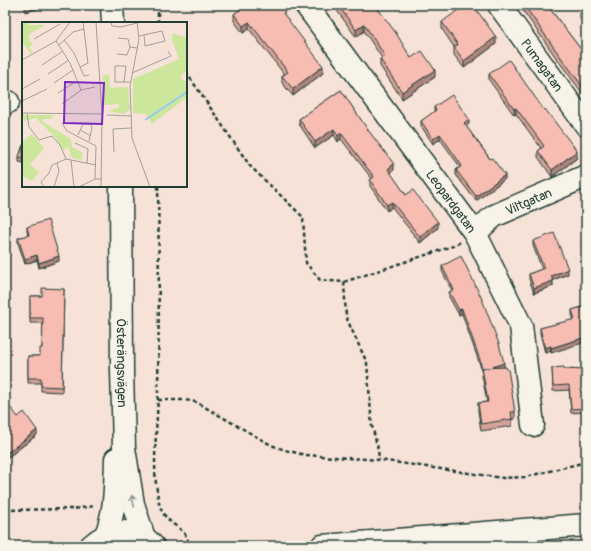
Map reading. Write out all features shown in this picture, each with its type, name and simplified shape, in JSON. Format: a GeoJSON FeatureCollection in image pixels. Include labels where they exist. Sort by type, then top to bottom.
{"type":"FeatureCollection","features":[{"type":"Feature","properties":{"kind":"street"},"geometry":{"type":"LineString","coordinates":[[112,5],[113,22]]}},
{"type":"Feature","properties":{"kind":"street"},"geometry":{"type":"LineString","coordinates":[[121,5],[121,22]]}},
{"type":"Feature","properties":{"kind":"street","name":"Leopardgatan"},"geometry":{"type":"LineString","coordinates":[[306,5],[475,233],[521,326],[533,425]]}},
{"type":"Feature","properties":{"kind":"street","name":"Pumagatan"},"geometry":{"type":"LineString","coordinates":[[499,5],[586,125]]}},
{"type":"Feature","properties":{"kind":"street","name":"Viltgatan"},"geometry":{"type":"LineString","coordinates":[[475,233],[494,216],[586,176]]}},
{"type":"Feature","properties":{"kind":"street","name":"Österängsvägen"},"geometry":{"type":"LineString","coordinates":[[114,187],[116,440],[124,504],[150,544]]}},
{"type":"Feature","properties":{"kind":"street","name":"Österängsvägen"},"geometry":{"type":"LineString","coordinates":[[99,540],[124,504],[121,187]]}},
{"type":"Feature","properties":{"kind":"street"},"geometry":{"type":"LineString","coordinates":[[322,546],[586,525]]}},
{"type":"Feature","properties":{"kind":"street"},"geometry":{"type":"LineString","coordinates":[[74,546],[99,540],[122,532],[134,534],[150,544]]}},
{"type":"Feature","properties":{"kind":"path"},"geometry":{"type":"LineString","coordinates":[[158,5],[158,22]]}},
{"type":"Feature","properties":{"kind":"path"},"geometry":{"type":"LineString","coordinates":[[187,73],[250,166],[304,217],[306,262],[320,280],[344,282],[456,245],[475,233]]}},
{"type":"Feature","properties":{"kind":"path"},"geometry":{"type":"LineString","coordinates":[[158,187],[158,400],[155,464],[158,500],[164,516],[185,534],[188,546]]}},
{"type":"Feature","properties":{"kind":"path"},"geometry":{"type":"LineString","coordinates":[[344,282],[346,317],[367,363],[372,426],[378,449],[379,460]]}},
{"type":"Feature","properties":{"kind":"path"},"geometry":{"type":"LineString","coordinates":[[158,400],[185,400],[196,402],[271,445],[285,450],[305,454],[379,460],[504,478],[525,477],[586,462]]}},
{"type":"Feature","properties":{"kind":"path"},"geometry":{"type":"LineString","coordinates":[[5,510],[74,509],[158,500]]}},
{"type":"Feature","properties":{"kind":"building"},"geometry":{"type":"Polygon","coordinates":[[[245,5],[281,5],[285,12],[283,13],[323,66],[293,89],[282,76],[288,72],[249,22],[243,26],[234,14],[245,5]]]}},
{"type":"Feature","properties":{"kind":"building"},"geometry":{"type":"Polygon","coordinates":[[[338,5],[375,5],[396,33],[411,58],[422,51],[435,70],[402,92],[380,59],[385,56],[364,24],[356,30],[338,5]]]}},
{"type":"Feature","properties":{"kind":"building"},"geometry":{"type":"Polygon","coordinates":[[[465,5],[473,5],[496,37],[464,61],[454,47],[458,45],[442,22],[465,5]]]}},
{"type":"Feature","properties":{"kind":"building"},"geometry":{"type":"Polygon","coordinates":[[[524,5],[547,5],[586,56],[586,91],[557,52],[524,5]]]}},
{"type":"Feature","properties":{"kind":"building"},"geometry":{"type":"Polygon","coordinates":[[[586,9],[586,20],[580,13],[586,9]]]}},
{"type":"Feature","properties":{"kind":"building"},"geometry":{"type":"Polygon","coordinates":[[[509,60],[544,110],[545,109],[577,151],[552,170],[538,151],[544,146],[516,108],[514,109],[489,74],[509,60]]]}},
{"type":"Feature","properties":{"kind":"building"},"geometry":{"type":"Polygon","coordinates":[[[341,90],[368,130],[394,164],[388,169],[406,195],[413,190],[438,222],[420,237],[392,202],[387,205],[370,180],[374,177],[341,133],[338,136],[334,129],[315,142],[299,119],[341,90]]]}},
{"type":"Feature","properties":{"kind":"building"},"geometry":{"type":"Polygon","coordinates":[[[452,95],[469,119],[464,123],[490,159],[492,158],[505,175],[476,196],[456,170],[462,166],[440,134],[433,139],[421,121],[436,110],[434,107],[452,95]]]}},
{"type":"Feature","properties":{"kind":"building"},"geometry":{"type":"Polygon","coordinates":[[[22,148],[22,158],[19,157],[22,148]]]}},
{"type":"Feature","properties":{"kind":"building"},"geometry":{"type":"Polygon","coordinates":[[[48,220],[59,256],[39,263],[37,255],[25,259],[18,238],[29,235],[27,227],[48,220]]]}},
{"type":"Feature","properties":{"kind":"building"},"geometry":{"type":"Polygon","coordinates":[[[554,233],[568,269],[551,276],[553,281],[534,288],[529,274],[544,268],[533,241],[554,233]]]}},
{"type":"Feature","properties":{"kind":"building"},"geometry":{"type":"Polygon","coordinates":[[[461,256],[482,299],[499,344],[504,363],[489,368],[482,368],[482,370],[480,360],[462,309],[459,310],[449,292],[454,290],[442,266],[461,256]]]}},
{"type":"Feature","properties":{"kind":"building"},"geometry":{"type":"Polygon","coordinates":[[[42,288],[64,289],[62,387],[41,386],[41,378],[28,378],[28,356],[40,356],[40,348],[42,348],[43,318],[30,318],[30,296],[42,296],[42,288]]]}},
{"type":"Feature","properties":{"kind":"building"},"geometry":{"type":"Polygon","coordinates":[[[586,306],[586,337],[551,348],[551,346],[545,348],[540,328],[575,319],[572,310],[586,306]]]}},
{"type":"Feature","properties":{"kind":"building"},"geometry":{"type":"Polygon","coordinates":[[[506,367],[507,370],[508,369],[515,412],[511,412],[512,419],[481,424],[478,403],[488,402],[482,368],[506,367]]]}},
{"type":"Feature","properties":{"kind":"building"},"geometry":{"type":"Polygon","coordinates":[[[564,367],[564,369],[586,370],[586,408],[571,409],[569,385],[553,386],[552,368],[564,367]]]}},
{"type":"Feature","properties":{"kind":"building"},"geometry":{"type":"Polygon","coordinates":[[[11,408],[18,417],[24,412],[37,430],[7,453],[5,451],[5,412],[11,408]]]}}]}
